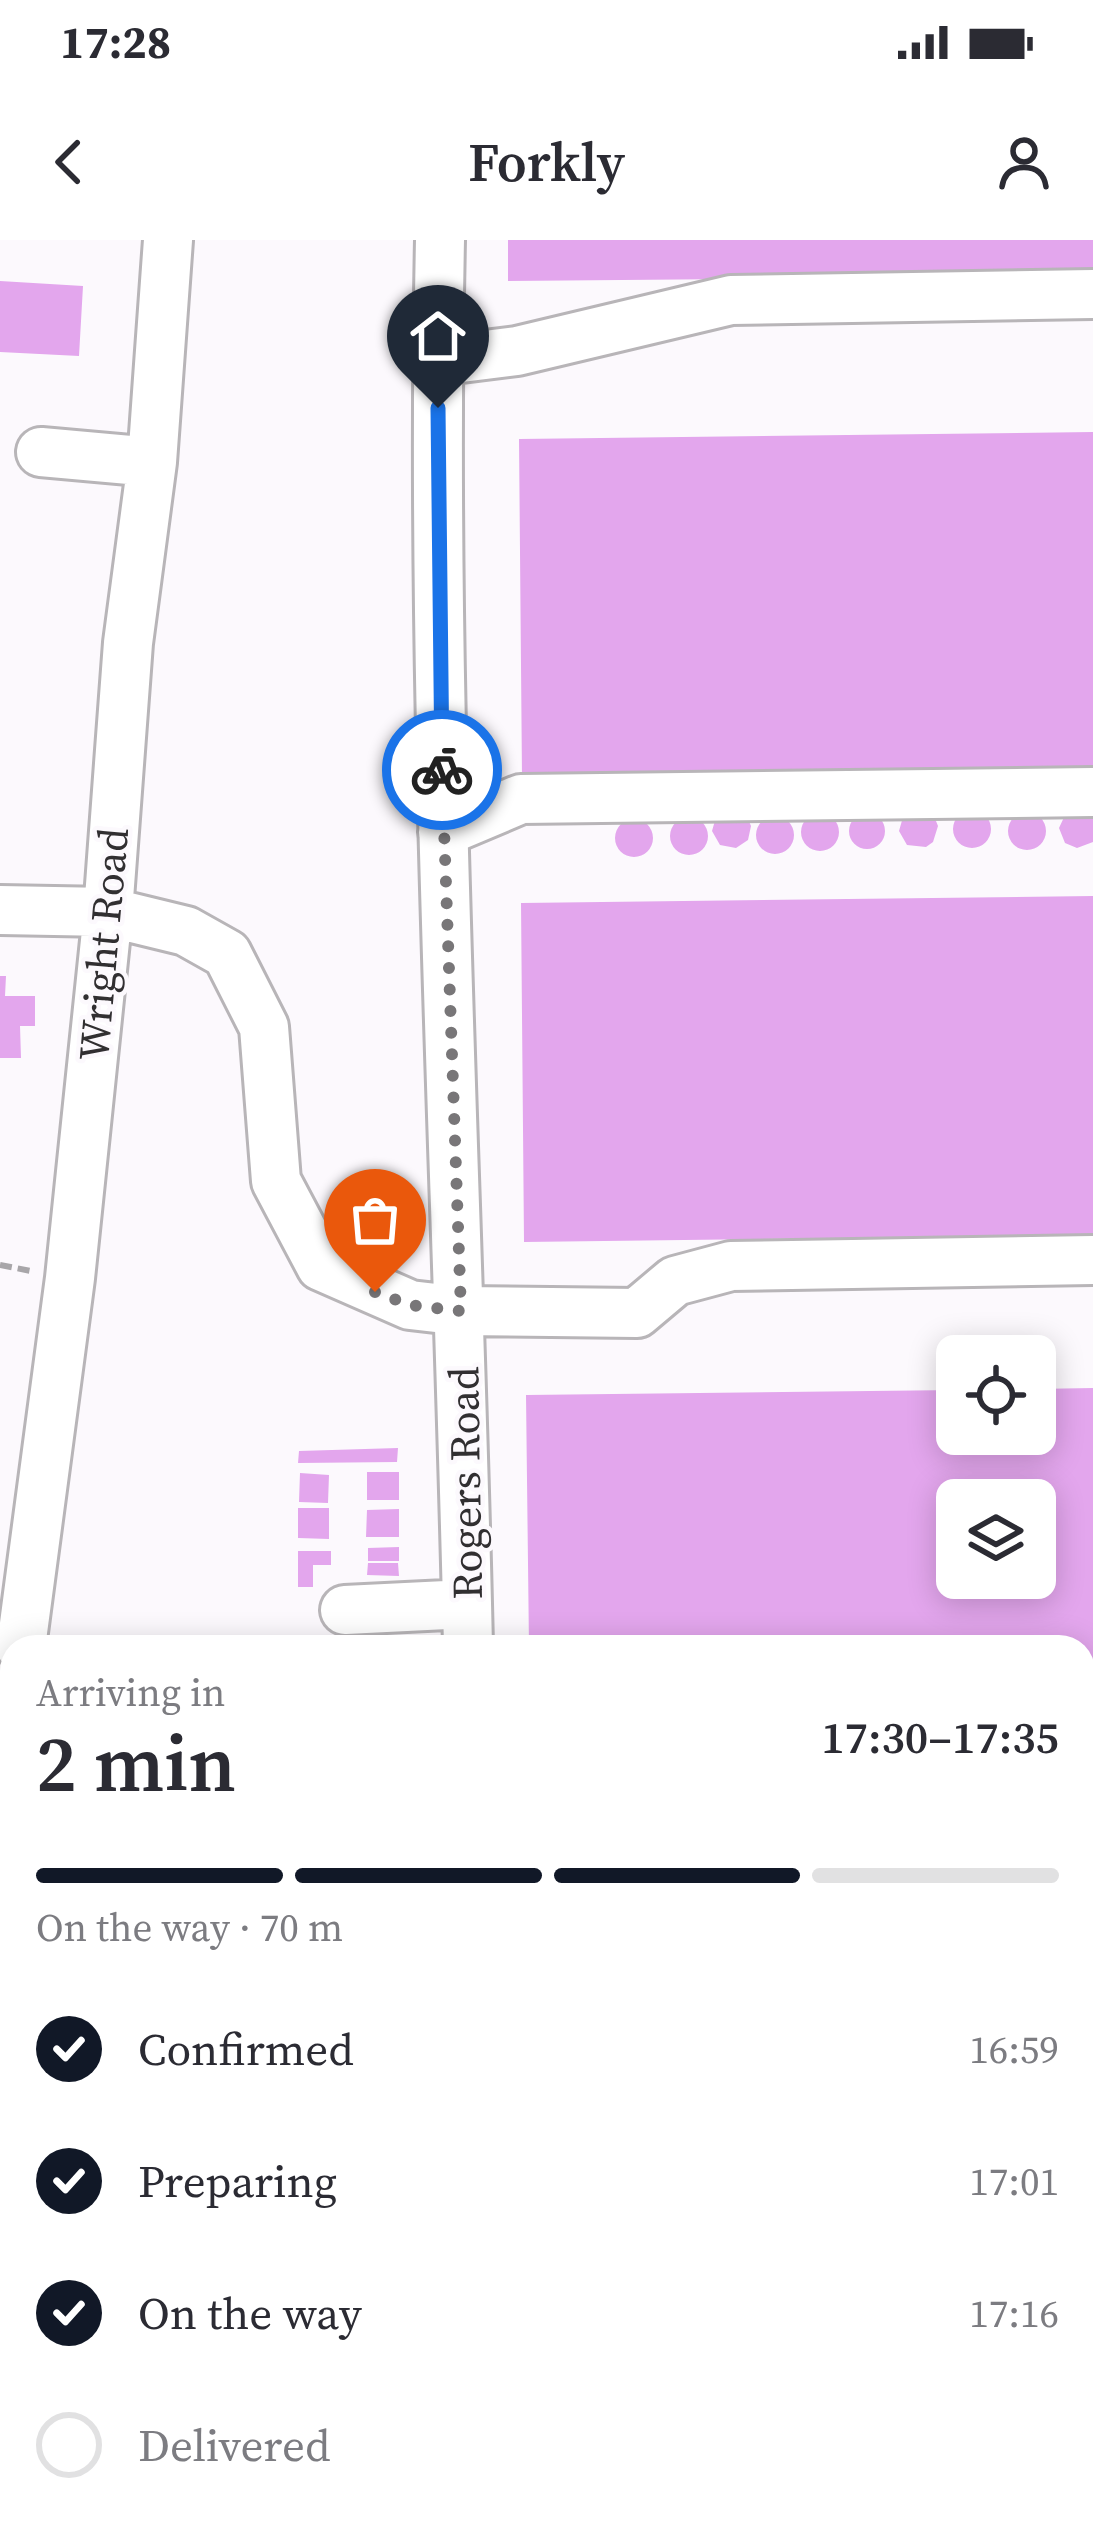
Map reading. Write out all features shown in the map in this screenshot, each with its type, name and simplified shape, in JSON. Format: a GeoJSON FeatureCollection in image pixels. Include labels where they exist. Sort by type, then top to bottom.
{"type":"FeatureCollection","features":[{"type":"Feature","properties":{"kind":"street","name":"Wright Road"},"geometry":{"type":"LineString","coordinates":[[23,1635],[70,1278],[108,912],[128,643],[152,462],[168,240]]}},
{"type":"Feature","properties":{"kind":"street","name":"Rogers Road"},"geometry":{"type":"LineString","coordinates":[[440,240],[437,361],[443,832],[468,1626]]}},
{"type":"Feature","properties":{"kind":"street"},"geometry":{"type":"LineString","coordinates":[[437,361],[518,351],[730,300],[1093,294]]}},
{"type":"Feature","properties":{"kind":"street"},"geometry":{"type":"LineString","coordinates":[[40,452],[152,462]]}},
{"type":"Feature","properties":{"kind":"street"},"geometry":{"type":"LineString","coordinates":[[443,832],[521,799],[1093,792]]}},
{"type":"Feature","properties":{"kind":"street"},"geometry":{"type":"LineString","coordinates":[[0,910],[108,912],[186,932],[227,954],[264,1027],[276,1181],[321,1266],[410,1305],[461,1311],[637,1313],[675,1282],[730,1266],[1093,1260]]}},
{"type":"Feature","properties":{"kind":"street"},"geometry":{"type":"LineString","coordinates":[[345,1610],[468,1626]]}},
{"type":"Feature","properties":{"kind":"building"},"geometry":{"type":"Polygon","coordinates":[[[508,240],[1093,240],[1093,276],[508,281],[508,240]]]}},
{"type":"Feature","properties":{"kind":"building"},"geometry":{"type":"Polygon","coordinates":[[[0,281],[83,286],[79,356],[0,352],[0,281]]]}},
{"type":"Feature","properties":{"kind":"building"},"geometry":{"type":"Polygon","coordinates":[[[1093,432],[1093,771],[522,778],[519,439],[1093,432]]]}},
{"type":"Feature","properties":{"kind":"building"},"geometry":{"type":"Polygon","coordinates":[[[972,810],[985,816],[991,829],[985,842],[972,848],[959,842],[953,829],[959,816],[972,810]]]}},
{"type":"Feature","properties":{"kind":"building"},"geometry":{"type":"Polygon","coordinates":[[[1027,812],[1041,817],[1046,831],[1041,845],[1027,850],[1013,845],[1008,831],[1013,817],[1027,812]]]}},
{"type":"Feature","properties":{"kind":"building"},"geometry":{"type":"Polygon","coordinates":[[[820,813],[833,819],[839,832],[833,845],[820,851],[807,845],[801,832],[807,819],[820,813]]]}},
{"type":"Feature","properties":{"kind":"building"},"geometry":{"type":"Polygon","coordinates":[[[867,813],[880,818],[885,831],[880,844],[867,849],[854,844],[849,831],[854,818],[867,813]]]}},
{"type":"Feature","properties":{"kind":"building"},"geometry":{"type":"Polygon","coordinates":[[[1066,813],[1093,816],[1093,842],[1077,848],[1065,843],[1059,828],[1066,813]]]}},
{"type":"Feature","properties":{"kind":"building"},"geometry":{"type":"Polygon","coordinates":[[[775,816],[789,821],[794,835],[789,849],[775,854],[761,849],[756,835],[761,821],[775,816]]]}},
{"type":"Feature","properties":{"kind":"building"},"geometry":{"type":"Polygon","coordinates":[[[934,816],[938,826],[933,842],[926,847],[907,845],[899,831],[903,817],[934,816]]]}},
{"type":"Feature","properties":{"kind":"building"},"geometry":{"type":"Polygon","coordinates":[[[689,817],[703,822],[708,836],[703,850],[689,855],[675,850],[670,836],[675,822],[689,817]]]}},
{"type":"Feature","properties":{"kind":"building"},"geometry":{"type":"Polygon","coordinates":[[[716,817],[748,819],[748,840],[736,848],[720,845],[712,831],[716,817]]]}},
{"type":"Feature","properties":{"kind":"building"},"geometry":{"type":"Polygon","coordinates":[[[634,819],[648,824],[653,838],[648,852],[634,857],[620,852],[615,838],[620,824],[634,819]]]}},
{"type":"Feature","properties":{"kind":"building"},"geometry":{"type":"Polygon","coordinates":[[[1093,896],[1093,1235],[524,1242],[521,903],[1093,896]]]}},
{"type":"Feature","properties":{"kind":"building"},"geometry":{"type":"Polygon","coordinates":[[[0,976],[6,976],[5,996],[35,996],[35,1026],[20,1026],[21,1058],[0,1058],[0,976]]]}},
{"type":"Feature","properties":{"kind":"building"},"geometry":{"type":"Polygon","coordinates":[[[1093,1388],[1093,1635],[529,1635],[526,1395],[936,1390],[936,1455],[1056,1455],[1056,1389],[1093,1388]]]}},
{"type":"Feature","properties":{"kind":"building"},"geometry":{"type":"Polygon","coordinates":[[[398,1448],[397,1462],[298,1463],[299,1451],[398,1448]]]}},
{"type":"Feature","properties":{"kind":"building"},"geometry":{"type":"Polygon","coordinates":[[[367,1472],[399,1472],[399,1500],[367,1500],[367,1472]]]}},
{"type":"Feature","properties":{"kind":"building"},"geometry":{"type":"Polygon","coordinates":[[[300,1473],[329,1475],[328,1503],[299,1502],[300,1473]]]}},
{"type":"Feature","properties":{"kind":"building"},"geometry":{"type":"Polygon","coordinates":[[[298,1508],[329,1508],[329,1539],[298,1538],[298,1508]]]}},
{"type":"Feature","properties":{"kind":"building"},"geometry":{"type":"Polygon","coordinates":[[[399,1509],[399,1537],[366,1537],[367,1510],[399,1509]]]}},
{"type":"Feature","properties":{"kind":"building"},"geometry":{"type":"Polygon","coordinates":[[[399,1547],[399,1561],[368,1561],[368,1548],[399,1547]]]}},
{"type":"Feature","properties":{"kind":"building"},"geometry":{"type":"Polygon","coordinates":[[[298,1551],[331,1551],[331,1565],[313,1565],[313,1587],[298,1587],[298,1551]]]}},
{"type":"Feature","properties":{"kind":"building"},"geometry":{"type":"Polygon","coordinates":[[[368,1563],[398,1563],[399,1576],[367,1575],[368,1563]]]}},
{"type":"Feature","properties":{"kind":"way so far"},"geometry":{"type":"LineString","coordinates":[[375,1292],[410,1305],[461,1311],[442,770]]}},
{"type":"Feature","properties":{"kind":"route"},"geometry":{"type":"LineString","coordinates":[[438,408],[442,770]]}}]}
